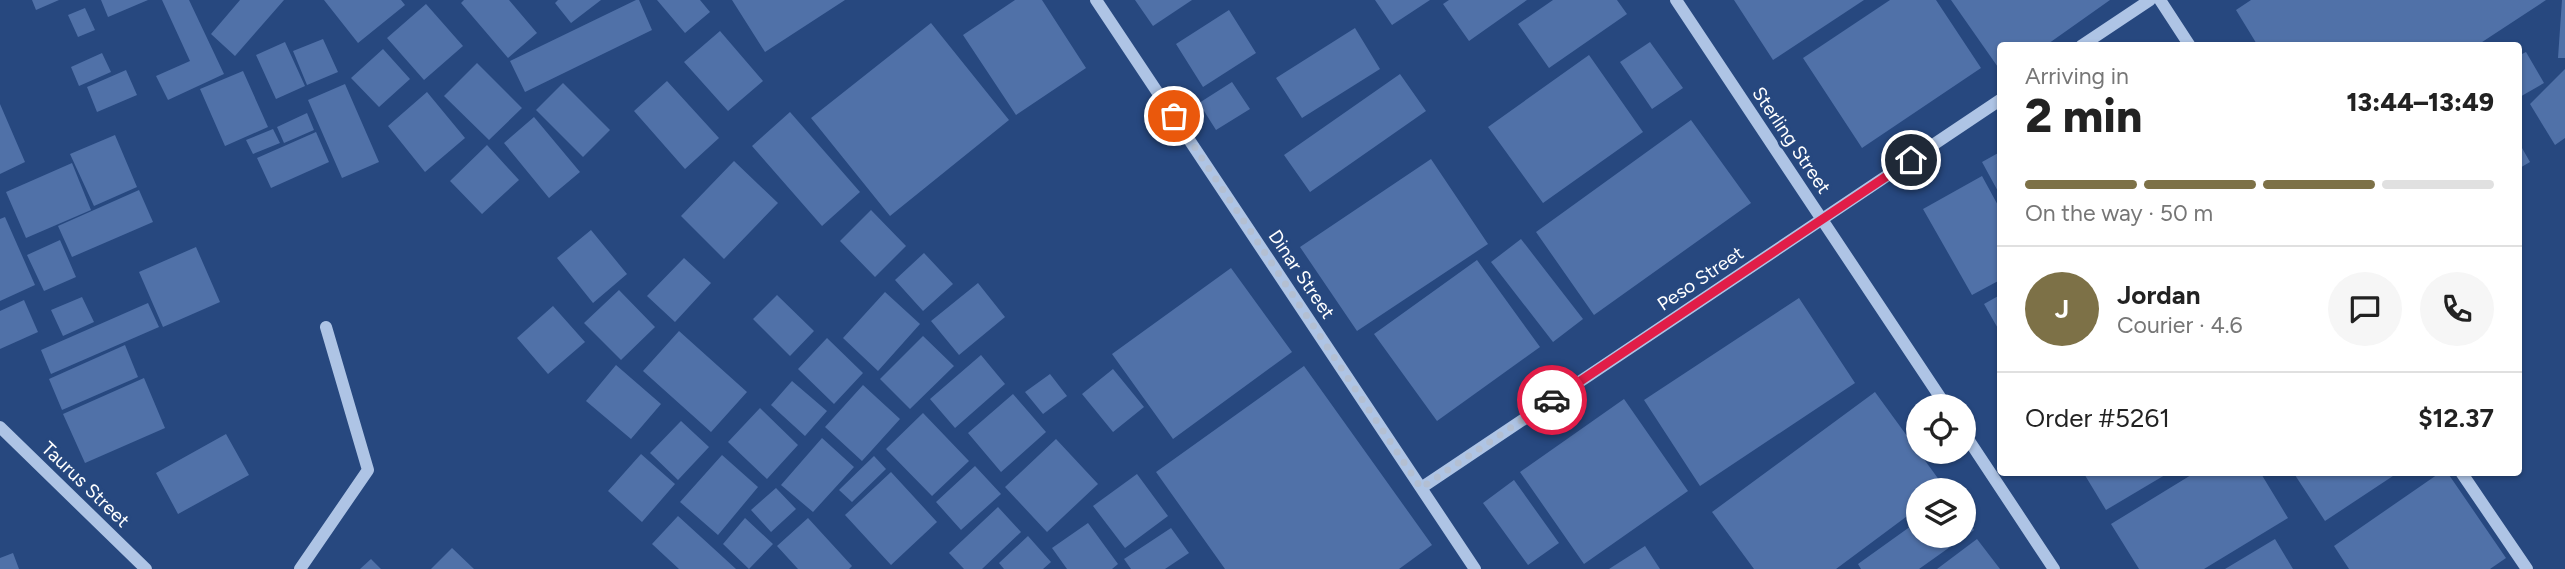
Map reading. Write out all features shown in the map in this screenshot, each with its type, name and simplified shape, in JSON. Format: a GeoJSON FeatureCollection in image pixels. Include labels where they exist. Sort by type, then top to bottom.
{"type":"FeatureCollection","features":[{"type":"Feature","properties":{"kind":"street","name":"Dinar Street"},"geometry":{"type":"LineString","coordinates":[[1096,0],[1475,569]]}},
{"type":"Feature","properties":{"kind":"street","name":"Sterling Street"},"geometry":{"type":"LineString","coordinates":[[1676,0],[1938,394]]}},
{"type":"Feature","properties":{"kind":"street"},"geometry":{"type":"LineString","coordinates":[[2087,42],[2150,0]]}},
{"type":"Feature","properties":{"kind":"street"},"geometry":{"type":"LineString","coordinates":[[2160,0],[2187,42]]}},
{"type":"Feature","properties":{"kind":"street","name":"Peso Street"},"geometry":{"type":"LineString","coordinates":[[1421,488],[1997,102]]}},
{"type":"Feature","properties":{"kind":"street"},"geometry":{"type":"LineString","coordinates":[[300,569],[368,470],[326,327]]}},
{"type":"Feature","properties":{"kind":"street","name":"Taurus Street"},"geometry":{"type":"LineString","coordinates":[[0,428],[146,569]]}},
{"type":"Feature","properties":{"kind":"street"},"geometry":{"type":"LineString","coordinates":[[1976,451],[2054,569]]}},
{"type":"Feature","properties":{"kind":"street"},"geometry":{"type":"LineString","coordinates":[[2464,476],[2527,569]]}},
{"type":"Feature","properties":{"kind":"building"},"geometry":{"type":"Polygon","coordinates":[[[32,0],[59,0],[36,10],[32,0]]]}},
{"type":"Feature","properties":{"kind":"building"},"geometry":{"type":"Polygon","coordinates":[[[101,0],[148,0],[108,17],[101,0]]]}},
{"type":"Feature","properties":{"kind":"building"},"geometry":{"type":"Polygon","coordinates":[[[162,0],[189,0],[224,74],[168,100],[156,76],[190,61],[162,0]]]}},
{"type":"Feature","properties":{"kind":"building"},"geometry":{"type":"Polygon","coordinates":[[[240,0],[284,0],[235,56],[211,34],[240,0]]]}},
{"type":"Feature","properties":{"kind":"building"},"geometry":{"type":"Polygon","coordinates":[[[324,0],[401,0],[405,5],[358,43],[324,0]]]}},
{"type":"Feature","properties":{"kind":"building"},"geometry":{"type":"Polygon","coordinates":[[[464,0],[509,0],[537,33],[508,58],[461,3],[464,0]]]}},
{"type":"Feature","properties":{"kind":"building"},"geometry":{"type":"Polygon","coordinates":[[[558,0],[601,0],[571,23],[555,3],[558,0]]]}},
{"type":"Feature","properties":{"kind":"building"},"geometry":{"type":"Polygon","coordinates":[[[639,0],[652,30],[525,92],[510,61],[639,0]]]}},
{"type":"Feature","properties":{"kind":"building"},"geometry":{"type":"Polygon","coordinates":[[[657,0],[700,0],[710,12],[685,33],[657,0]]]}},
{"type":"Feature","properties":{"kind":"building"},"geometry":{"type":"Polygon","coordinates":[[[732,0],[845,0],[765,52],[732,0]]]}},
{"type":"Feature","properties":{"kind":"building"},"geometry":{"type":"Polygon","coordinates":[[[1015,0],[1042,0],[1086,68],[1016,115],[963,35],[1015,0]]]}},
{"type":"Feature","properties":{"kind":"building"},"geometry":{"type":"Polygon","coordinates":[[[1135,0],[1192,0],[1153,26],[1135,0]]]}},
{"type":"Feature","properties":{"kind":"building"},"geometry":{"type":"Polygon","coordinates":[[[1375,0],[1430,0],[1392,25],[1375,0]]]}},
{"type":"Feature","properties":{"kind":"building"},"geometry":{"type":"Polygon","coordinates":[[[1449,0],[1527,0],[1469,41],[1443,4],[1449,0]]]}},
{"type":"Feature","properties":{"kind":"building"},"geometry":{"type":"Polygon","coordinates":[[[1553,0],[1617,0],[1627,14],[1549,68],[1518,24],[1553,0]]]}},
{"type":"Feature","properties":{"kind":"building"},"geometry":{"type":"Polygon","coordinates":[[[1734,0],[1864,0],[1773,60],[1734,0]]]}},
{"type":"Feature","properties":{"kind":"building"},"geometry":{"type":"Polygon","coordinates":[[[1890,0],[1936,0],[1981,68],[1862,148],[1803,58],[1890,0]]]}},
{"type":"Feature","properties":{"kind":"building"},"geometry":{"type":"Polygon","coordinates":[[[1951,0],[2110,0],[2051,42],[1997,42],[1997,66],[1951,0]]]}},
{"type":"Feature","properties":{"kind":"building"},"geometry":{"type":"Polygon","coordinates":[[[2251,0],[2546,0],[2482,42],[2256,42],[2236,10],[2251,0]]]}},
{"type":"Feature","properties":{"kind":"building"},"geometry":{"type":"Polygon","coordinates":[[[2562,0],[2565,0],[2565,58],[2558,58],[2562,0]]]}},
{"type":"Feature","properties":{"kind":"building"},"geometry":{"type":"Polygon","coordinates":[[[426,4],[463,46],[424,80],[387,38],[426,4]]]}},
{"type":"Feature","properties":{"kind":"building"},"geometry":{"type":"Polygon","coordinates":[[[85,8],[95,30],[78,37],[68,15],[85,8]]]}},
{"type":"Feature","properties":{"kind":"building"},"geometry":{"type":"Polygon","coordinates":[[[1229,10],[1256,53],[1203,87],[1176,44],[1229,10]]]}},
{"type":"Feature","properties":{"kind":"building"},"geometry":{"type":"Polygon","coordinates":[[[931,23],[1009,120],[890,216],[811,118],[931,23]]]}},
{"type":"Feature","properties":{"kind":"building"},"geometry":{"type":"Polygon","coordinates":[[[1355,28],[1380,69],[1302,118],[1276,78],[1355,28]]]}},
{"type":"Feature","properties":{"kind":"building"},"geometry":{"type":"Polygon","coordinates":[[[720,31],[763,81],[728,111],[684,62],[720,31]]]}},
{"type":"Feature","properties":{"kind":"building"},"geometry":{"type":"Polygon","coordinates":[[[323,39],[338,72],[307,85],[293,51],[323,39]]]}},
{"type":"Feature","properties":{"kind":"building"},"geometry":{"type":"Polygon","coordinates":[[[285,42],[305,86],[276,99],[256,55],[285,42]]]}},
{"type":"Feature","properties":{"kind":"building"},"geometry":{"type":"Polygon","coordinates":[[[1650,42],[1683,88],[1652,109],[1620,62],[1650,42]]]}},
{"type":"Feature","properties":{"kind":"building"},"geometry":{"type":"Polygon","coordinates":[[[383,49],[410,79],[379,107],[351,78],[383,49]]]}},
{"type":"Feature","properties":{"kind":"building"},"geometry":{"type":"Polygon","coordinates":[[[2526,52],[2544,83],[2522,96],[2522,54],[2526,52]]]}},
{"type":"Feature","properties":{"kind":"building"},"geometry":{"type":"Polygon","coordinates":[[[102,53],[111,72],[79,86],[71,67],[102,53]]]}},
{"type":"Feature","properties":{"kind":"building"},"geometry":{"type":"Polygon","coordinates":[[[1589,55],[1643,132],[1543,203],[1488,127],[1589,55]]]}},
{"type":"Feature","properties":{"kind":"building"},"geometry":{"type":"Polygon","coordinates":[[[477,63],[522,108],[489,140],[444,96],[477,63]]]}},
{"type":"Feature","properties":{"kind":"building"},"geometry":{"type":"Polygon","coordinates":[[[2565,69],[2565,138],[2555,145],[2530,104],[2565,69]]]}},
{"type":"Feature","properties":{"kind":"building"},"geometry":{"type":"Polygon","coordinates":[[[126,70],[137,95],[97,112],[87,87],[126,70]]]}},
{"type":"Feature","properties":{"kind":"building"},"geometry":{"type":"Polygon","coordinates":[[[243,71],[268,127],[225,146],[200,89],[243,71]]]}},
{"type":"Feature","properties":{"kind":"building"},"geometry":{"type":"Polygon","coordinates":[[[1400,74],[1426,111],[1310,192],[1284,155],[1400,74]]]}},
{"type":"Feature","properties":{"kind":"building"},"geometry":{"type":"Polygon","coordinates":[[[667,81],[719,138],[685,169],[634,111],[667,81]]]}},
{"type":"Feature","properties":{"kind":"building"},"geometry":{"type":"Polygon","coordinates":[[[1232,82],[1250,109],[1216,130],[1199,103],[1232,82]]]}},
{"type":"Feature","properties":{"kind":"building"},"geometry":{"type":"Polygon","coordinates":[[[563,83],[610,130],[583,157],[536,110],[563,83]]]}},
{"type":"Feature","properties":{"kind":"building"},"geometry":{"type":"Polygon","coordinates":[[[345,84],[379,162],[342,178],[308,100],[345,84]]]}},
{"type":"Feature","properties":{"kind":"building"},"geometry":{"type":"Polygon","coordinates":[[[427,92],[465,138],[425,172],[388,126],[427,92]]]}},
{"type":"Feature","properties":{"kind":"building"},"geometry":{"type":"Polygon","coordinates":[[[0,104],[25,162],[0,174],[0,104]]]}},
{"type":"Feature","properties":{"kind":"building"},"geometry":{"type":"Polygon","coordinates":[[[790,112],[860,192],[822,226],[752,146],[790,112]]]}},
{"type":"Feature","properties":{"kind":"building"},"geometry":{"type":"Polygon","coordinates":[[[307,113],[314,130],[284,143],[277,127],[307,113]]]}},
{"type":"Feature","properties":{"kind":"building"},"geometry":{"type":"Polygon","coordinates":[[[534,117],[580,172],[549,198],[504,143],[534,117]]]}},
{"type":"Feature","properties":{"kind":"building"},"geometry":{"type":"Polygon","coordinates":[[[1691,120],[1751,203],[1594,315],[1536,232],[1691,120]]]}},
{"type":"Feature","properties":{"kind":"building"},"geometry":{"type":"Polygon","coordinates":[[[273,129],[280,143],[253,154],[246,140],[273,129]]]}},
{"type":"Feature","properties":{"kind":"building"},"geometry":{"type":"Polygon","coordinates":[[[316,132],[329,162],[271,188],[257,158],[316,132]]]}},
{"type":"Feature","properties":{"kind":"building"},"geometry":{"type":"Polygon","coordinates":[[[115,135],[137,187],[94,206],[70,154],[115,135]]]}},
{"type":"Feature","properties":{"kind":"building"},"geometry":{"type":"Polygon","coordinates":[[[487,145],[519,180],[482,214],[450,181],[487,145]]]}},
{"type":"Feature","properties":{"kind":"building"},"geometry":{"type":"Polygon","coordinates":[[[2522,148],[2530,162],[2522,167],[2522,148]]]}},
{"type":"Feature","properties":{"kind":"building"},"geometry":{"type":"Polygon","coordinates":[[[1997,154],[1997,190],[1982,162],[1997,154]]]}},
{"type":"Feature","properties":{"kind":"building"},"geometry":{"type":"Polygon","coordinates":[[[1431,159],[1488,244],[1357,331],[1300,247],[1431,159]]]}},
{"type":"Feature","properties":{"kind":"building"},"geometry":{"type":"Polygon","coordinates":[[[734,161],[778,203],[724,259],[681,216],[734,161]]]}},
{"type":"Feature","properties":{"kind":"building"},"geometry":{"type":"Polygon","coordinates":[[[72,163],[91,210],[26,238],[6,192],[72,163]]]}},
{"type":"Feature","properties":{"kind":"building"},"geometry":{"type":"Polygon","coordinates":[[[1982,176],[1997,204],[1997,282],[1972,295],[1923,209],[1982,176]]]}},
{"type":"Feature","properties":{"kind":"building"},"geometry":{"type":"Polygon","coordinates":[[[139,190],[153,222],[72,257],[58,226],[139,190]]]}},
{"type":"Feature","properties":{"kind":"building"},"geometry":{"type":"Polygon","coordinates":[[[871,210],[906,246],[875,277],[840,241],[871,210]]]}},
{"type":"Feature","properties":{"kind":"building"},"geometry":{"type":"Polygon","coordinates":[[[5,217],[35,285],[0,301],[0,219],[5,217]]]}},
{"type":"Feature","properties":{"kind":"building"},"geometry":{"type":"Polygon","coordinates":[[[591,230],[627,274],[593,303],[557,258],[591,230]]]}},
{"type":"Feature","properties":{"kind":"building"},"geometry":{"type":"Polygon","coordinates":[[[1521,239],[1583,319],[1553,342],[1491,262],[1521,239]]]}},
{"type":"Feature","properties":{"kind":"building"},"geometry":{"type":"Polygon","coordinates":[[[60,240],[76,277],[44,291],[27,255],[60,240]]]}},
{"type":"Feature","properties":{"kind":"building"},"geometry":{"type":"Polygon","coordinates":[[[196,247],[220,302],[163,327],[139,272],[196,247]]]}},
{"type":"Feature","properties":{"kind":"building"},"geometry":{"type":"Polygon","coordinates":[[[924,253],[953,284],[923,311],[895,280],[924,253]]]}},
{"type":"Feature","properties":{"kind":"building"},"geometry":{"type":"Polygon","coordinates":[[[684,258],[711,283],[675,322],[647,296],[684,258]]]}},
{"type":"Feature","properties":{"kind":"building"},"geometry":{"type":"Polygon","coordinates":[[[1477,260],[1540,347],[1437,421],[1374,334],[1477,260]]]}},
{"type":"Feature","properties":{"kind":"building"},"geometry":{"type":"Polygon","coordinates":[[[1231,268],[1292,352],[1173,439],[1112,354],[1231,268]]]}},
{"type":"Feature","properties":{"kind":"building"},"geometry":{"type":"Polygon","coordinates":[[[978,283],[1005,317],[959,355],[931,321],[978,283]]]}},
{"type":"Feature","properties":{"kind":"building"},"geometry":{"type":"Polygon","coordinates":[[[619,290],[655,327],[621,360],[584,323],[619,290]]]}},
{"type":"Feature","properties":{"kind":"building"},"geometry":{"type":"Polygon","coordinates":[[[885,292],[920,324],[878,371],[843,338],[885,292]]]}},
{"type":"Feature","properties":{"kind":"building"},"geometry":{"type":"Polygon","coordinates":[[[777,295],[814,331],[790,356],[753,319],[777,295]]]}},
{"type":"Feature","properties":{"kind":"building"},"geometry":{"type":"Polygon","coordinates":[[[82,297],[94,322],[63,336],[51,310],[82,297]]]}},
{"type":"Feature","properties":{"kind":"building"},"geometry":{"type":"Polygon","coordinates":[[[1997,297],[1997,327],[1984,304],[1997,297]]]}},
{"type":"Feature","properties":{"kind":"building"},"geometry":{"type":"Polygon","coordinates":[[[1799,298],[1855,383],[1700,486],[1644,400],[1799,298]]]}},
{"type":"Feature","properties":{"kind":"building"},"geometry":{"type":"Polygon","coordinates":[[[24,300],[38,332],[0,349],[0,311],[24,300]]]}},
{"type":"Feature","properties":{"kind":"building"},"geometry":{"type":"Polygon","coordinates":[[[148,303],[159,327],[51,374],[41,350],[148,303]]]}},
{"type":"Feature","properties":{"kind":"building"},"geometry":{"type":"Polygon","coordinates":[[[553,306],[585,342],[548,374],[517,338],[553,306]]]}},
{"type":"Feature","properties":{"kind":"building"},"geometry":{"type":"Polygon","coordinates":[[[679,331],[747,392],[711,432],[643,371],[679,331]]]}},
{"type":"Feature","properties":{"kind":"building"},"geometry":{"type":"Polygon","coordinates":[[[923,336],[954,366],[910,409],[880,379],[923,336]]]}},
{"type":"Feature","properties":{"kind":"building"},"geometry":{"type":"Polygon","coordinates":[[[827,338],[863,373],[834,404],[798,369],[827,338]]]}},
{"type":"Feature","properties":{"kind":"building"},"geometry":{"type":"Polygon","coordinates":[[[125,345],[138,377],[62,410],[49,379],[125,345]]]}},
{"type":"Feature","properties":{"kind":"building"},"geometry":{"type":"Polygon","coordinates":[[[981,355],[1005,384],[955,428],[930,399],[981,355]]]}},
{"type":"Feature","properties":{"kind":"building"},"geometry":{"type":"Polygon","coordinates":[[[616,365],[661,404],[631,439],[586,401],[616,365]]]}},
{"type":"Feature","properties":{"kind":"building"},"geometry":{"type":"Polygon","coordinates":[[[1304,366],[1432,545],[1399,569],[1225,569],[1156,472],[1304,366]]]}},
{"type":"Feature","properties":{"kind":"building"},"geometry":{"type":"Polygon","coordinates":[[[1113,369],[1144,407],[1113,432],[1082,394],[1113,369]]]}},
{"type":"Feature","properties":{"kind":"building"},"geometry":{"type":"Polygon","coordinates":[[[1050,374],[1067,396],[1043,414],[1025,392],[1050,374]]]}},
{"type":"Feature","properties":{"kind":"building"},"geometry":{"type":"Polygon","coordinates":[[[144,378],[165,428],[85,463],[63,414],[144,378]]]}},
{"type":"Feature","properties":{"kind":"building"},"geometry":{"type":"Polygon","coordinates":[[[792,381],[827,411],[805,436],[771,405],[792,381]]]}},
{"type":"Feature","properties":{"kind":"building"},"geometry":{"type":"Polygon","coordinates":[[[863,385],[900,419],[862,461],[825,427],[863,385]]]}},
{"type":"Feature","properties":{"kind":"building"},"geometry":{"type":"Polygon","coordinates":[[[1875,392],[1906,435],[1906,464],[1928,464],[1938,478],[1906,478],[1906,517],[1836,569],[1754,569],[1712,512],[1875,392]]]}},
{"type":"Feature","properties":{"kind":"building"},"geometry":{"type":"Polygon","coordinates":[[[1013,394],[1046,432],[1001,472],[968,433],[1013,394]]]}},
{"type":"Feature","properties":{"kind":"building"},"geometry":{"type":"Polygon","coordinates":[[[1624,399],[1688,491],[1584,564],[1520,472],[1624,399]]]}},
{"type":"Feature","properties":{"kind":"building"},"geometry":{"type":"Polygon","coordinates":[[[760,408],[798,445],[767,479],[728,442],[760,408]]]}},
{"type":"Feature","properties":{"kind":"building"},"geometry":{"type":"Polygon","coordinates":[[[923,413],[969,461],[932,496],[886,449],[923,413]]]}},
{"type":"Feature","properties":{"kind":"building"},"geometry":{"type":"Polygon","coordinates":[[[681,421],[709,447],[678,480],[650,453],[681,421]]]}},
{"type":"Feature","properties":{"kind":"building"},"geometry":{"type":"Polygon","coordinates":[[[226,434],[249,475],[178,514],[156,473],[226,434]]]}},
{"type":"Feature","properties":{"kind":"building"},"geometry":{"type":"Polygon","coordinates":[[[822,438],[854,467],[813,512],[781,485],[822,438]]]}},
{"type":"Feature","properties":{"kind":"building"},"geometry":{"type":"Polygon","coordinates":[[[1056,439],[1098,484],[1047,532],[1005,487],[1056,439]]]}},
{"type":"Feature","properties":{"kind":"building"},"geometry":{"type":"Polygon","coordinates":[[[641,454],[675,484],[642,522],[608,491],[641,454]]]}},
{"type":"Feature","properties":{"kind":"building"},"geometry":{"type":"Polygon","coordinates":[[[722,455],[758,487],[718,535],[680,502],[722,455]]]}},
{"type":"Feature","properties":{"kind":"building"},"geometry":{"type":"Polygon","coordinates":[[[874,456],[886,469],[852,502],[839,490],[874,456]]]}},
{"type":"Feature","properties":{"kind":"building"},"geometry":{"type":"Polygon","coordinates":[[[975,466],[1001,494],[961,530],[936,502],[975,466]]]}},
{"type":"Feature","properties":{"kind":"building"},"geometry":{"type":"Polygon","coordinates":[[[891,472],[937,522],[891,565],[845,515],[891,472]]]}},
{"type":"Feature","properties":{"kind":"building"},"geometry":{"type":"Polygon","coordinates":[[[1137,474],[1168,516],[1125,548],[1093,506],[1137,474]]]}},
{"type":"Feature","properties":{"kind":"building"},"geometry":{"type":"Polygon","coordinates":[[[2085,476],[2163,476],[2106,510],[2085,476]]]}},
{"type":"Feature","properties":{"kind":"building"},"geometry":{"type":"Polygon","coordinates":[[[2189,476],[2262,476],[2288,518],[2204,569],[2139,569],[2111,524],[2189,476]]]}},
{"type":"Feature","properties":{"kind":"building"},"geometry":{"type":"Polygon","coordinates":[[[2296,476],[2393,476],[2325,521],[2296,476]]]}},
{"type":"Feature","properties":{"kind":"building"},"geometry":{"type":"Polygon","coordinates":[[[2435,476],[2450,476],[2506,558],[2490,569],[2349,569],[2334,546],[2435,476]]]}},
{"type":"Feature","properties":{"kind":"building"},"geometry":{"type":"Polygon","coordinates":[[[1514,480],[1559,543],[1528,565],[1483,503],[1514,480]]]}},
{"type":"Feature","properties":{"kind":"building"},"geometry":{"type":"Polygon","coordinates":[[[776,488],[796,509],[771,532],[751,510],[776,488]]]}},
{"type":"Feature","properties":{"kind":"building"},"geometry":{"type":"Polygon","coordinates":[[[998,507],[1021,532],[982,569],[964,569],[949,553],[998,507]]]}},
{"type":"Feature","properties":{"kind":"building"},"geometry":{"type":"Polygon","coordinates":[[[678,516],[736,569],[679,569],[652,544],[678,516]]]}},
{"type":"Feature","properties":{"kind":"building"},"geometry":{"type":"Polygon","coordinates":[[[745,518],[773,544],[749,569],[723,544],[745,518]]]}},
{"type":"Feature","properties":{"kind":"building"},"geometry":{"type":"Polygon","coordinates":[[[808,518],[852,566],[849,569],[798,569],[777,546],[808,518]]]}},
{"type":"Feature","properties":{"kind":"building"},"geometry":{"type":"Polygon","coordinates":[[[1088,523],[1118,564],[1112,569],[1067,569],[1052,548],[1088,523]]]}},
{"type":"Feature","properties":{"kind":"building"},"geometry":{"type":"Polygon","coordinates":[[[1171,528],[1189,553],[1165,569],[1131,569],[1124,559],[1171,528]]]}},
{"type":"Feature","properties":{"kind":"building"},"geometry":{"type":"Polygon","coordinates":[[[1906,530],[1906,548],[1949,548],[1919,569],[1861,569],[1858,564],[1906,530]]]}},
{"type":"Feature","properties":{"kind":"building"},"geometry":{"type":"Polygon","coordinates":[[[1028,536],[1051,562],[1043,569],[1004,569],[999,563],[1028,536]]]}},
{"type":"Feature","properties":{"kind":"building"},"geometry":{"type":"Polygon","coordinates":[[[2275,539],[2293,569],[2225,569],[2275,539]]]}},
{"type":"Feature","properties":{"kind":"building"},"geometry":{"type":"Polygon","coordinates":[[[1976,540],[2000,569],[1937,569],[1965,548],[1976,548],[1976,540]]]}},
{"type":"Feature","properties":{"kind":"building"},"geometry":{"type":"Polygon","coordinates":[[[1645,546],[1660,569],[1609,569],[1645,546]]]}},
{"type":"Feature","properties":{"kind":"building"},"geometry":{"type":"Polygon","coordinates":[[[452,548],[474,569],[431,569],[452,548]]]}},
{"type":"Feature","properties":{"kind":"building"},"geometry":{"type":"Polygon","coordinates":[[[13,553],[19,569],[0,569],[0,558],[13,553]]]}},
{"type":"Feature","properties":{"kind":"building"},"geometry":{"type":"Polygon","coordinates":[[[371,559],[381,569],[360,569],[371,559]]]}},
{"type":"Feature","properties":{"kind":"way so far"},"geometry":{"type":"LineString","coordinates":[[1174,116],[1421,488],[1552,400]]}},
{"type":"Feature","properties":{"kind":"route"},"geometry":{"type":"LineString","coordinates":[[1552,400],[1911,160]]}}]}
